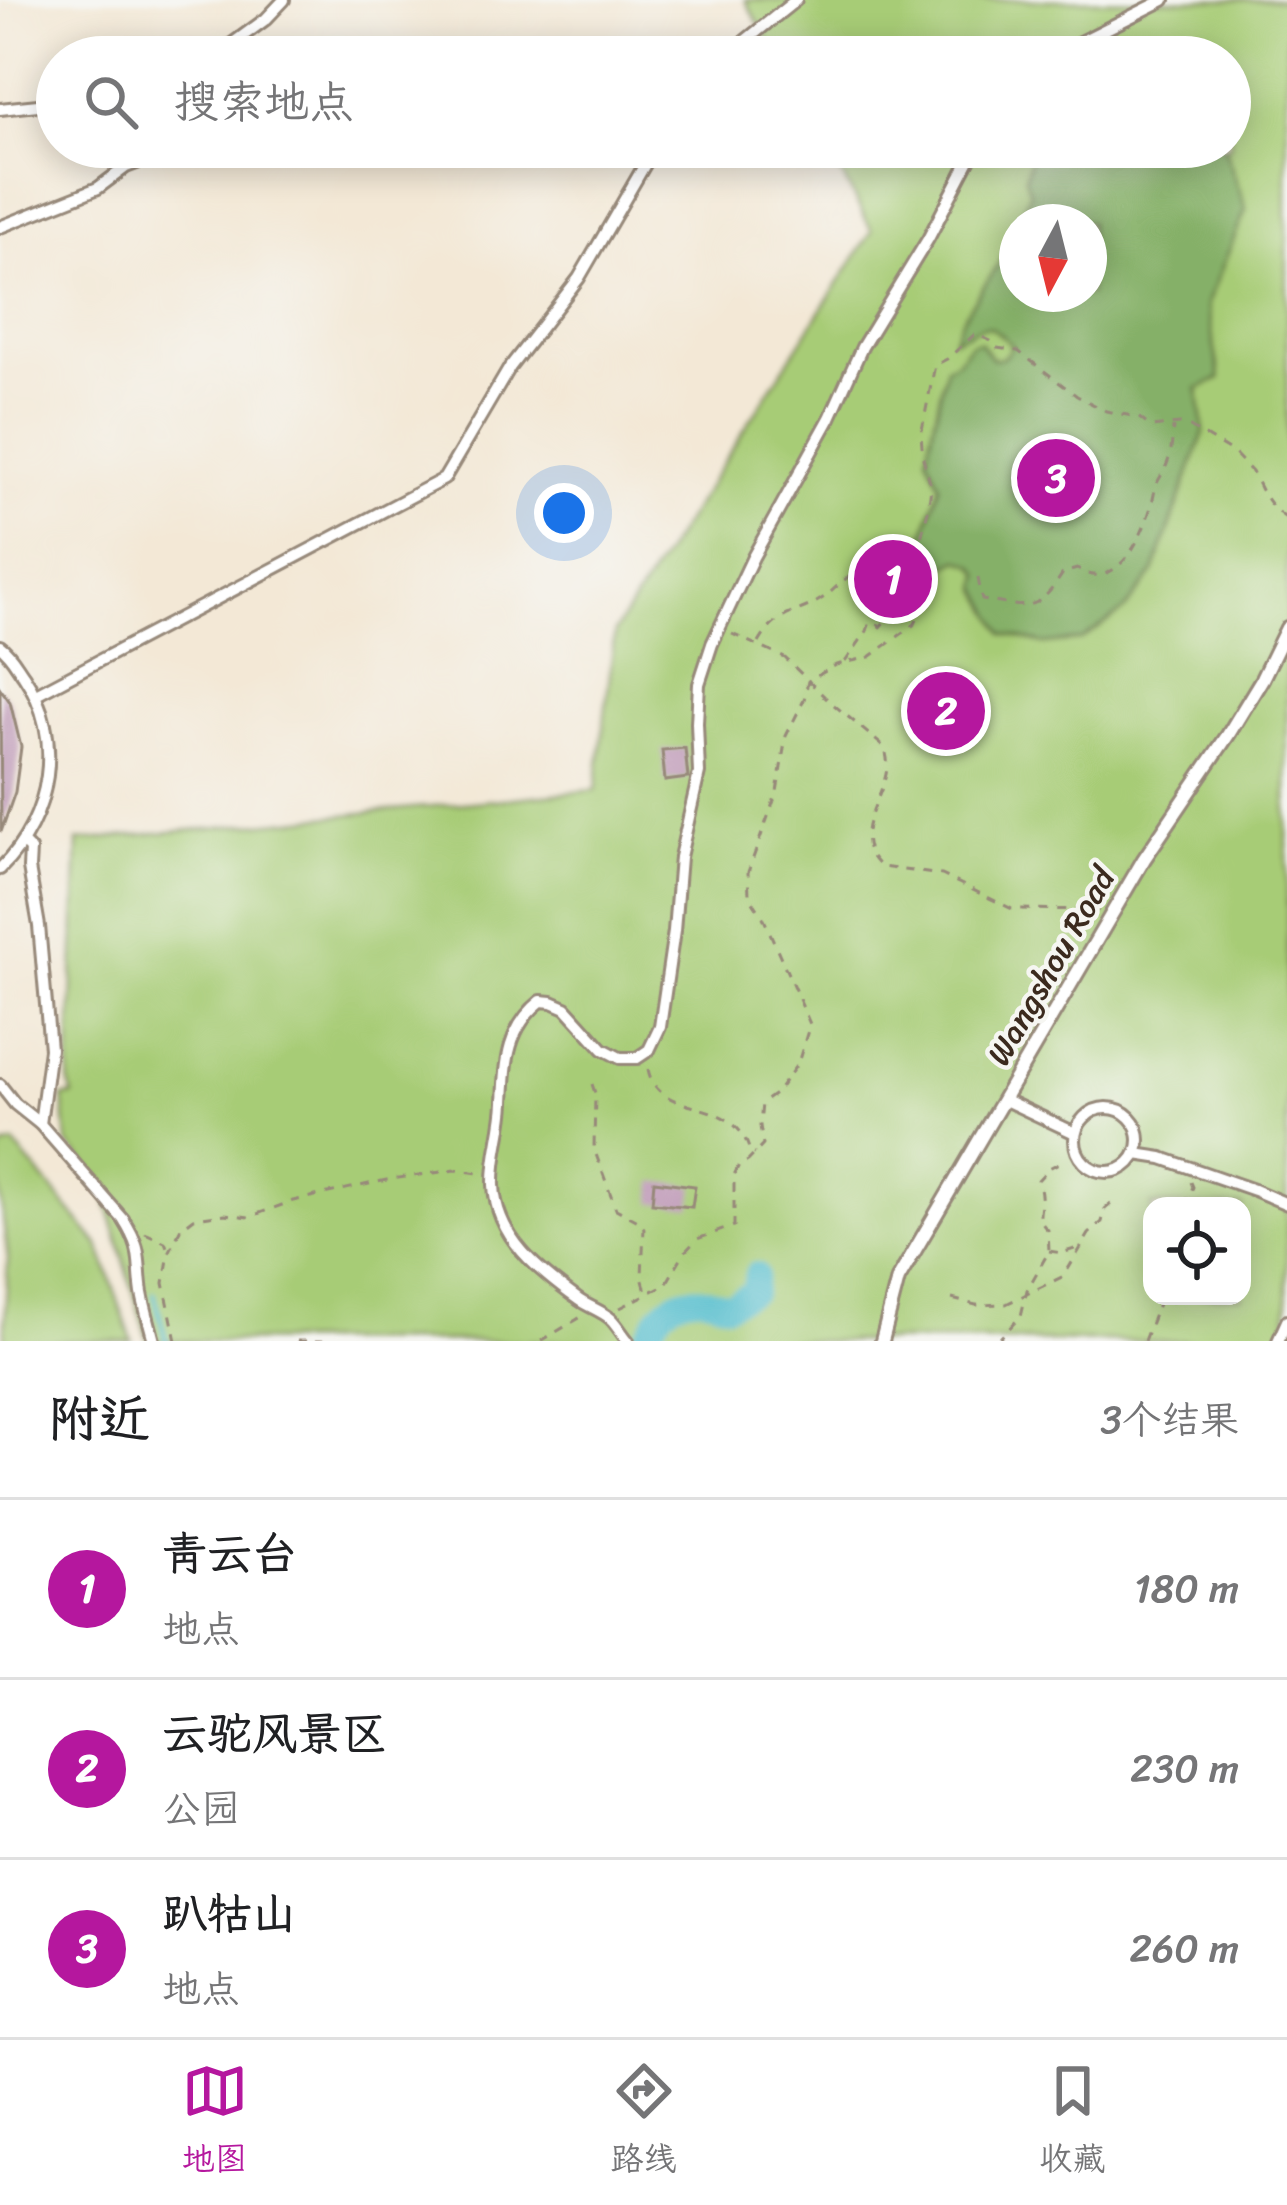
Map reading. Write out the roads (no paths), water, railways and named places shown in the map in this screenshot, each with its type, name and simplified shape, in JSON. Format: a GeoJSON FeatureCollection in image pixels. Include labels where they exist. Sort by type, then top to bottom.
{"type":"FeatureCollection","features":[{"type":"Feature","properties":{"kind":"street"},"geometry":{"type":"LineString","coordinates":[[244,36],[284,0]]}},
{"type":"Feature","properties":{"kind":"street"},"geometry":{"type":"LineString","coordinates":[[751,36],[796,0]]}},
{"type":"Feature","properties":{"kind":"street"},"geometry":{"type":"LineString","coordinates":[[1092,36],[1164,0]]}},
{"type":"Feature","properties":{"kind":"street"},"geometry":{"type":"LineString","coordinates":[[0,109],[36,105]]}},
{"type":"Feature","properties":{"kind":"street"},"geometry":{"type":"LineString","coordinates":[[0,227],[98,188],[125,168]]}},
{"type":"Feature","properties":{"kind":"street"},"geometry":{"type":"LineString","coordinates":[[36,694],[444,479],[510,367],[580,278],[644,168]]}},
{"type":"Feature","properties":{"kind":"street"},"geometry":{"type":"LineString","coordinates":[[628,1341],[610,1318],[551,1278],[511,1240],[496,1206],[494,1184],[508,1050],[527,1012],[541,1001],[566,1008],[603,1049],[620,1058],[637,1058],[649,1050],[660,1027],[680,857],[699,773],[699,684],[753,557],[830,418],[862,346],[965,168]]}},
{"type":"Feature","properties":{"kind":"street","name":"Wangshou Road"},"geometry":{"type":"LineString","coordinates":[[882,1341],[898,1279],[1144,859],[1262,679],[1287,628]]}},
{"type":"Feature","properties":{"kind":"street"},"geometry":{"type":"LineString","coordinates":[[0,646],[36,694],[47,731],[49,770],[41,808],[23,843],[0,868]]}},
{"type":"Feature","properties":{"kind":"street"},"geometry":{"type":"LineString","coordinates":[[23,843],[30,850],[50,1049],[40,1124]]}},
{"type":"Feature","properties":{"kind":"street"},"geometry":{"type":"LineString","coordinates":[[0,1085],[40,1124],[132,1233],[154,1341]]}},
{"type":"Feature","properties":{"kind":"street"},"geometry":{"type":"LineString","coordinates":[[1004,1099],[1075,1133]]}},
{"type":"Feature","properties":{"kind":"street"},"geometry":{"type":"LineString","coordinates":[[1115,1109],[1138,1130],[1136,1154],[1118,1170],[1097,1171],[1078,1154],[1075,1133],[1085,1115],[1115,1109]]}},
{"type":"Feature","properties":{"kind":"street"},"geometry":{"type":"LineString","coordinates":[[1136,1154],[1162,1158],[1287,1204]]}},
{"type":"Feature","properties":{"kind":"street"},"geometry":{"type":"LineString","coordinates":[[1278,1341],[1287,1321]]}},
{"type":"Feature","properties":{"kind":"waterway"},"geometry":{"type":"LineString","coordinates":[[641,1341],[673,1303],[699,1297],[728,1305],[754,1291],[756,1274]]}},
{"type":"Feature","properties":{"kind":"waterway"},"geometry":{"type":"LineString","coordinates":[[154,1293],[166,1341]]}},
{"type":"Feature","properties":{"kind":"place","name":"趴牯山"},"geometry":{"type":"Point","coordinates":[1056,478]}},
{"type":"Feature","properties":{"kind":"place","name":"青云台"},"geometry":{"type":"Point","coordinates":[893,579]}},
{"type":"Feature","properties":{"kind":"place","name":"云驼风景区"},"geometry":{"type":"Point","coordinates":[946,711]}}]}
